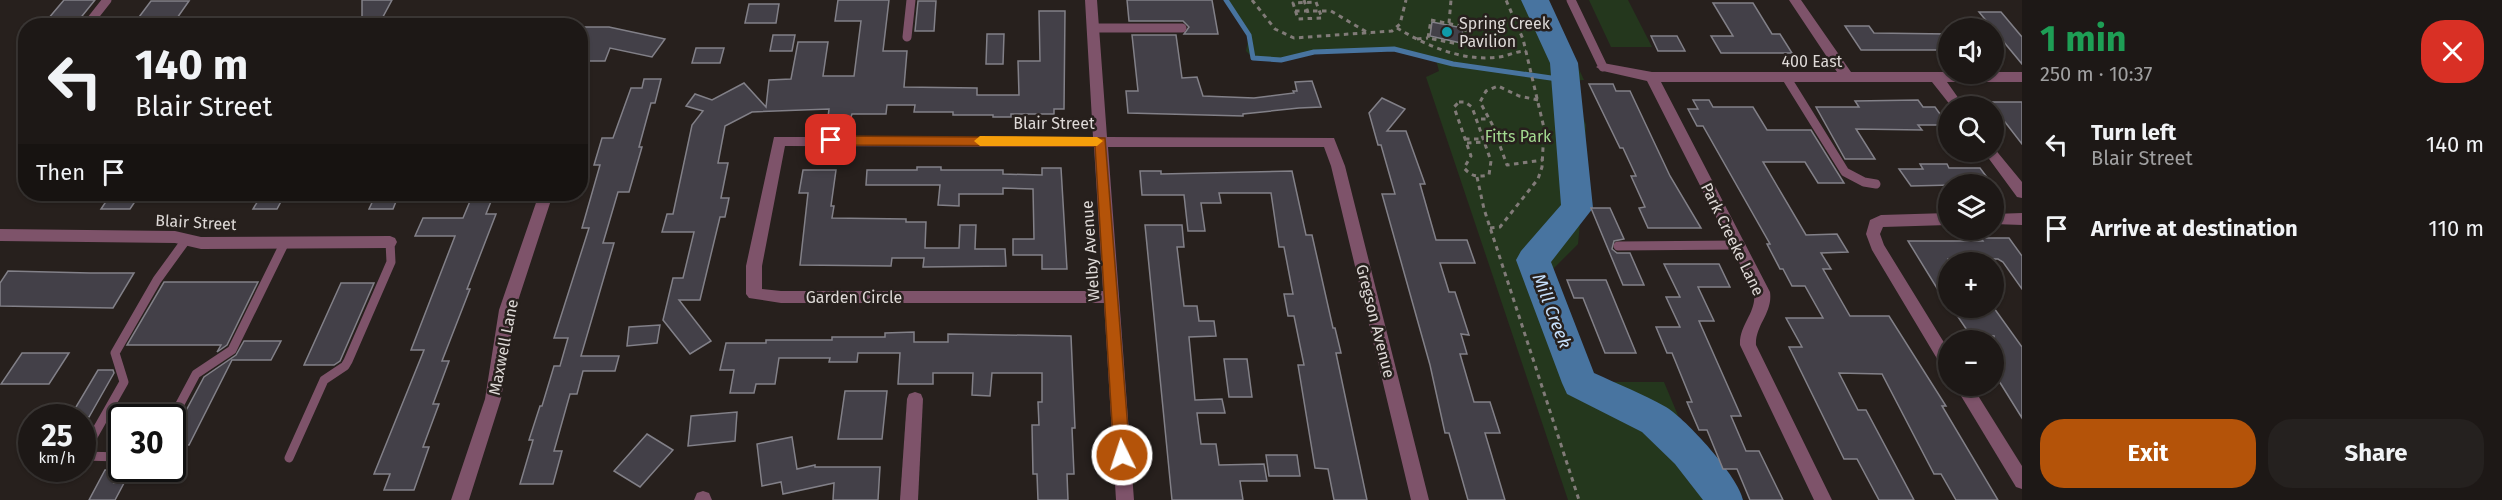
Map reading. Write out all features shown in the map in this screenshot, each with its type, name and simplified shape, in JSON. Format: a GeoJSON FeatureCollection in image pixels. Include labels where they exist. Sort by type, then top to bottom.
{"type":"FeatureCollection","features":[{"type":"Feature","properties":{"kind":"street","name":"Welby Avenue"},"geometry":{"type":"LineString","coordinates":[[1091,0],[1125,500]]}},
{"type":"Feature","properties":{"kind":"street"},"geometry":{"type":"LineString","coordinates":[[1796,0],[1847,77]]}},
{"type":"Feature","properties":{"kind":"street","name":"400 East"},"geometry":{"type":"LineString","coordinates":[[1603,67],[1652,76],[2022,77]]}},
{"type":"Feature","properties":{"kind":"street","name":"Park Creeke Lane"},"geometry":{"type":"LineString","coordinates":[[1652,76],[1764,300],[1760,315],[1748,332],[1748,345],[1823,500]]}},
{"type":"Feature","properties":{"kind":"street"},"geometry":{"type":"LineString","coordinates":[[1936,77],[1950,96]]}},
{"type":"Feature","properties":{"kind":"street","name":"Blair Street"},"geometry":{"type":"LineString","coordinates":[[779,141],[1329,142]]}},
{"type":"Feature","properties":{"kind":"street","name":"Garden Circle"},"geometry":{"type":"LineString","coordinates":[[779,141],[754,266],[754,294],[781,297],[1111,297]]}},
{"type":"Feature","properties":{"kind":"street","name":"Gregson Avenue"},"geometry":{"type":"LineString","coordinates":[[1329,142],[1338,166],[1420,500]]}},
{"type":"Feature","properties":{"kind":"street"},"geometry":{"type":"LineString","coordinates":[[1999,162],[2022,193]]}},
{"type":"Feature","properties":{"kind":"street","name":"Maxwell Lane"},"geometry":{"type":"LineString","coordinates":[[460,500],[493,399],[507,310],[544,201]]}},
{"type":"Feature","properties":{"kind":"street"},"geometry":{"type":"LineString","coordinates":[[1938,219],[1881,221],[1875,224],[1872,234],[1877,246],[1938,346]]}},
{"type":"Feature","properties":{"kind":"street"},"geometry":{"type":"LineString","coordinates":[[2004,219],[2022,219]]}},
{"type":"Feature","properties":{"kind":"street","name":"Blair Street"},"geometry":{"type":"LineString","coordinates":[[0,235],[175,237],[201,243],[390,242]]}},
{"type":"Feature","properties":{"kind":"street"},"geometry":{"type":"LineString","coordinates":[[1969,396],[2022,481]]}},
{"type":"Feature","properties":{"kind":"street"},"geometry":{"type":"LineString","coordinates":[[909,500],[915,399]]}},
{"type":"Feature","properties":{"kind":"lane"},"geometry":{"type":"LineString","coordinates":[[93,18],[107,0]]}},
{"type":"Feature","properties":{"kind":"lane"},"geometry":{"type":"LineString","coordinates":[[907,37],[911,0]]}},
{"type":"Feature","properties":{"kind":"lane"},"geometry":{"type":"LineString","coordinates":[[1571,0],[1603,67]]}},
{"type":"Feature","properties":{"kind":"lane"},"geometry":{"type":"LineString","coordinates":[[1093,28],[1182,28]]}},
{"type":"Feature","properties":{"kind":"lane"},"geometry":{"type":"LineString","coordinates":[[1786,77],[1845,172],[1864,182],[1876,184]]}},
{"type":"Feature","properties":{"kind":"lane"},"geometry":{"type":"LineString","coordinates":[[96,431],[124,382],[115,353],[157,280],[186,240]]}},
{"type":"Feature","properties":{"kind":"lane"},"geometry":{"type":"LineString","coordinates":[[180,404],[196,374],[232,350],[285,242]]}},
{"type":"Feature","properties":{"kind":"lane"},"geometry":{"type":"LineString","coordinates":[[288,458],[324,380],[345,366],[348,361],[391,262],[390,242]]}},
{"type":"Feature","properties":{"kind":"lane"},"geometry":{"type":"LineString","coordinates":[[1618,246],[1738,245]]}},
{"type":"Feature","properties":{"kind":"path"},"geometry":{"type":"LineString","coordinates":[[1252,0],[1275,30],[1287,37],[1370,34],[1397,28],[1440,50],[1467,55],[1500,57],[1512,51],[1526,51]]}},
{"type":"Feature","properties":{"kind":"path"},"geometry":{"type":"LineString","coordinates":[[1397,28],[1406,0]]}},
{"type":"Feature","properties":{"kind":"path"},"geometry":{"type":"LineString","coordinates":[[1449,23],[1451,0]]}},
{"type":"Feature","properties":{"kind":"path"},"geometry":{"type":"LineString","coordinates":[[1490,228],[1500,227],[1506,221],[1538,179],[1543,160],[1544,129],[1538,100],[1526,51],[1506,0]]}},
{"type":"Feature","properties":{"kind":"path"},"geometry":{"type":"LineString","coordinates":[[1304,1],[1310,19]]}},
{"type":"Feature","properties":{"kind":"path"},"geometry":{"type":"LineString","coordinates":[[1316,2],[1319,10],[1322,18],[1298,19],[1293,3],[1316,2]]}},
{"type":"Feature","properties":{"kind":"path"},"geometry":{"type":"LineString","coordinates":[[1296,11],[1331,10],[1370,34]]}},
{"type":"Feature","properties":{"kind":"path"},"geometry":{"type":"LineString","coordinates":[[1415,39],[1428,38],[1463,45],[1466,27],[1431,20],[1428,38]]}},
{"type":"Feature","properties":{"kind":"path"},"geometry":{"type":"LineString","coordinates":[[1538,100],[1519,96],[1504,87],[1494,86],[1486,91],[1480,102],[1483,112],[1489,119],[1506,165],[1515,166],[1525,161],[1543,160]]}},
{"type":"Feature","properties":{"kind":"path"},"geometry":{"type":"LineString","coordinates":[[1459,102],[1465,102],[1472,107],[1484,141],[1491,161],[1491,170],[1487,176],[1470,175],[1464,168],[1471,156],[1454,107],[1459,102]]}},
{"type":"Feature","properties":{"kind":"path"},"geometry":{"type":"LineString","coordinates":[[1481,119],[1489,119]]}},
{"type":"Feature","properties":{"kind":"path"},"geometry":{"type":"LineString","coordinates":[[1466,141],[1484,141]]}},
{"type":"Feature","properties":{"kind":"path"},"geometry":{"type":"LineString","coordinates":[[1477,177],[1490,228],[1579,500]]}},
{"type":"Feature","properties":{"kind":"green space","name":"Fitts Park"},"geometry":{"type":"Polygon","coordinates":[[[1226,0],[1547,0],[1584,80],[1570,81],[1586,125],[1583,184],[1591,202],[1582,203],[1578,244],[1551,271],[1587,370],[1607,382],[1664,382],[1690,444],[1736,500],[1568,500],[1426,77],[1439,71],[1436,60],[1394,49],[1314,52],[1281,60],[1253,58],[1246,51],[1249,35],[1226,0]]]}},
{"type":"Feature","properties":{"kind":"green space"},"geometry":{"type":"Polygon","coordinates":[[[1589,0],[1628,0],[1652,47],[1611,47],[1589,0]]]}},
{"type":"Feature","properties":{"kind":"building"},"geometry":{"type":"Polygon","coordinates":[[[64,0],[95,0],[80,18],[49,18],[64,0]]]}},
{"type":"Feature","properties":{"kind":"building"},"geometry":{"type":"Polygon","coordinates":[[[362,0],[392,0],[382,18],[362,18],[362,0]]]}},
{"type":"Feature","properties":{"kind":"building"},"geometry":{"type":"Polygon","coordinates":[[[838,0],[889,0],[883,51],[907,51],[904,87],[977,88],[977,95],[1019,95],[1018,61],[1040,61],[1039,11],[1065,11],[1064,109],[1054,109],[1054,114],[1011,114],[1011,117],[993,117],[993,115],[953,115],[953,112],[914,112],[915,105],[887,105],[886,114],[852,114],[851,117],[828,117],[829,109],[752,112],[725,126],[718,163],[728,163],[721,198],[729,198],[725,217],[720,217],[700,300],[679,300],[711,341],[690,354],[663,320],[673,278],[683,278],[694,232],[662,232],[667,214],[673,214],[692,125],[703,111],[686,106],[695,94],[712,100],[744,83],[766,107],[769,80],[791,79],[798,42],[828,42],[823,76],[854,76],[861,21],[835,21],[838,0]]]}},
{"type":"Feature","properties":{"kind":"building"},"geometry":{"type":"Polygon","coordinates":[[[1127,0],[1212,0],[1218,34],[1184,34],[1189,27],[1183,21],[1129,21],[1127,0]]]}},
{"type":"Feature","properties":{"kind":"building"},"geometry":{"type":"Polygon","coordinates":[[[151,1],[189,1],[177,18],[138,18],[151,1]]]}},
{"type":"Feature","properties":{"kind":"building"},"geometry":{"type":"Polygon","coordinates":[[[918,1],[936,1],[934,31],[915,31],[918,1]]]}},
{"type":"Feature","properties":{"kind":"building"},"geometry":{"type":"Polygon","coordinates":[[[1713,3],[1753,3],[1772,34],[1780,34],[1792,53],[1721,53],[1711,36],[1733,36],[1713,3]]]}},
{"type":"Feature","properties":{"kind":"building"},"geometry":{"type":"Polygon","coordinates":[[[749,4],[779,4],[776,23],[745,23],[749,4]]]}},
{"type":"Feature","properties":{"kind":"building"},"geometry":{"type":"Polygon","coordinates":[[[1979,12],[2001,12],[2022,37],[2022,64],[2004,42],[2004,18],[1984,18],[1979,12]]]}},
{"type":"Feature","properties":{"kind":"building","name":"Spring Creek Pavilion"},"geometry":{"type":"Polygon","coordinates":[[[1432,22],[1463,28],[1461,43],[1430,36],[1432,22]]]}},
{"type":"Feature","properties":{"kind":"building"},"geometry":{"type":"Polygon","coordinates":[[[1845,26],[1869,26],[1874,33],[1938,34],[1938,50],[1861,50],[1845,26]]]}},
{"type":"Feature","properties":{"kind":"building"},"geometry":{"type":"Polygon","coordinates":[[[588,27],[609,27],[665,39],[652,57],[610,48],[605,61],[588,61],[588,27]]]}},
{"type":"Feature","properties":{"kind":"building"},"geometry":{"type":"Polygon","coordinates":[[[987,34],[1004,34],[1003,64],[986,64],[987,34]]]}},
{"type":"Feature","properties":{"kind":"building"},"geometry":{"type":"Polygon","coordinates":[[[773,35],[795,35],[792,51],[770,51],[773,35]]]}},
{"type":"Feature","properties":{"kind":"building"},"geometry":{"type":"Polygon","coordinates":[[[1132,35],[1176,35],[1182,78],[1197,77],[1203,96],[1254,98],[1294,93],[1293,91],[1297,91],[1295,82],[1312,81],[1321,107],[1243,114],[1243,116],[1128,113],[1126,91],[1138,91],[1132,35]]]}},
{"type":"Feature","properties":{"kind":"building"},"geometry":{"type":"Polygon","coordinates":[[[1651,36],[1677,36],[1685,51],[1658,51],[1651,36]]]}},
{"type":"Feature","properties":{"kind":"building"},"geometry":{"type":"Polygon","coordinates":[[[696,48],[724,48],[720,63],[692,63],[696,48]]]}},
{"type":"Feature","properties":{"kind":"building"},"geometry":{"type":"Polygon","coordinates":[[[644,79],[661,79],[655,103],[651,103],[639,147],[642,147],[629,192],[618,192],[603,243],[614,243],[581,356],[619,356],[615,371],[583,371],[577,394],[570,394],[554,451],[562,451],[553,484],[520,484],[533,440],[529,440],[540,406],[542,406],[554,366],[560,366],[568,338],[554,338],[589,228],[582,228],[600,165],[594,165],[602,138],[613,138],[631,88],[642,88],[644,79]]]}},
{"type":"Feature","properties":{"kind":"building"},"geometry":{"type":"Polygon","coordinates":[[[1589,84],[1613,84],[1616,91],[1630,91],[1670,176],[1701,228],[1648,228],[1639,208],[1645,207],[1631,176],[1636,176],[1589,84]]]}},
{"type":"Feature","properties":{"kind":"building"},"geometry":{"type":"Polygon","coordinates":[[[1382,98],[1405,109],[1387,131],[1406,131],[1425,184],[1420,184],[1436,240],[1467,240],[1475,263],[1440,263],[1449,292],[1455,292],[1469,335],[1461,334],[1467,354],[1460,354],[1474,402],[1490,402],[1500,433],[1485,433],[1505,500],[1468,500],[1449,433],[1445,433],[1430,365],[1382,194],[1395,194],[1369,113],[1382,98]]]}},
{"type":"Feature","properties":{"kind":"building"},"geometry":{"type":"Polygon","coordinates":[[[1693,100],[1709,100],[1713,107],[1753,107],[1767,130],[1811,130],[1844,183],[1818,183],[1805,162],[1763,162],[1806,235],[1837,234],[1848,252],[1821,253],[1831,269],[1823,269],[1850,316],[1889,316],[1946,406],[1942,406],[1998,500],[1956,500],[1941,474],[1934,474],[1882,374],[1839,373],[1858,410],[1866,410],[1914,500],[1879,500],[1857,459],[1844,459],[1789,347],[1802,347],[1786,318],[1823,318],[1805,286],[1792,286],[1783,269],[1780,269],[1767,244],[1770,244],[1703,126],[1697,126],[1688,109],[1698,109],[1693,100]]]}},
{"type":"Feature","properties":{"kind":"building"},"geometry":{"type":"Polygon","coordinates":[[[1918,100],[1923,107],[1935,107],[1938,111],[1938,125],[1918,125],[1922,130],[1856,129],[1875,159],[1845,159],[1816,107],[1859,107],[1855,101],[1918,100]]]}},
{"type":"Feature","properties":{"kind":"building"},"geometry":{"type":"Polygon","coordinates":[[[2004,102],[2022,102],[2022,144],[2005,122],[2004,102]]]}},
{"type":"Feature","properties":{"kind":"building"},"geometry":{"type":"Polygon","coordinates":[[[1920,164],[1947,164],[1949,168],[1980,168],[1984,174],[1938,174],[1938,185],[1911,186],[1899,169],[1923,169],[1920,164]]]}},
{"type":"Feature","properties":{"kind":"building"},"geometry":{"type":"Polygon","coordinates":[[[917,167],[941,167],[941,170],[1003,170],[1003,174],[1042,175],[1042,168],[1061,168],[1067,269],[1042,269],[1042,255],[1013,255],[1013,239],[1034,239],[1033,189],[1003,188],[1003,194],[959,194],[959,206],[938,205],[940,185],[866,185],[867,170],[917,170],[917,167]]]}},
{"type":"Feature","properties":{"kind":"building"},"geometry":{"type":"Polygon","coordinates":[[[803,170],[836,170],[831,206],[834,206],[832,218],[906,219],[906,222],[926,222],[925,248],[959,248],[960,225],[976,225],[975,249],[1005,249],[1006,266],[923,267],[924,258],[892,258],[891,266],[800,265],[808,193],[799,193],[803,170]]]}},
{"type":"Feature","properties":{"kind":"building"},"geometry":{"type":"Polygon","coordinates":[[[1140,171],[1161,171],[1161,174],[1292,171],[1306,235],[1312,235],[1333,328],[1335,328],[1341,353],[1336,353],[1367,500],[1334,500],[1328,469],[1315,468],[1298,365],[1304,365],[1294,316],[1288,316],[1284,294],[1293,294],[1284,247],[1279,247],[1271,193],[1219,193],[1221,203],[1201,203],[1205,231],[1188,231],[1184,195],[1142,195],[1140,171]]]}},
{"type":"Feature","properties":{"kind":"building"},"geometry":{"type":"Polygon","coordinates":[[[106,201],[135,201],[130,209],[101,209],[106,201]]]}},
{"type":"Feature","properties":{"kind":"building"},"geometry":{"type":"Polygon","coordinates":[[[258,201],[281,201],[277,209],[253,209],[258,201]]]}},
{"type":"Feature","properties":{"kind":"building"},"geometry":{"type":"Polygon","coordinates":[[[373,201],[396,201],[393,209],[369,209],[373,201]]]}},
{"type":"Feature","properties":{"kind":"building"},"geometry":{"type":"Polygon","coordinates":[[[470,201],[491,201],[486,214],[496,214],[442,361],[449,361],[433,404],[439,404],[423,447],[429,447],[414,490],[384,490],[390,474],[374,474],[424,350],[411,350],[455,236],[415,236],[423,218],[463,218],[470,201]]]}},
{"type":"Feature","properties":{"kind":"building"},"geometry":{"type":"Polygon","coordinates":[[[1591,208],[1610,208],[1624,239],[1614,241],[1612,249],[1617,253],[1630,253],[1644,285],[1623,285],[1591,208]]]}},
{"type":"Feature","properties":{"kind":"building"},"geometry":{"type":"Polygon","coordinates":[[[1145,225],[1182,225],[1184,247],[1177,247],[1184,306],[1197,306],[1199,321],[1214,321],[1216,336],[1189,337],[1195,400],[1222,399],[1225,413],[1197,413],[1201,444],[1216,444],[1219,465],[1264,464],[1267,481],[1240,481],[1243,500],[1172,500],[1145,225]]]}},
{"type":"Feature","properties":{"kind":"building"},"geometry":{"type":"Polygon","coordinates":[[[2009,238],[2022,256],[2022,289],[2004,263],[2004,252],[1938,252],[1938,290],[1908,241],[1983,241],[2009,238]]]}},
{"type":"Feature","properties":{"kind":"building"},"geometry":{"type":"Polygon","coordinates":[[[1664,264],[1719,264],[1730,287],[1698,287],[1714,321],[1699,321],[1741,416],[1731,416],[1746,451],[1759,451],[1783,500],[1750,500],[1737,469],[1723,469],[1707,430],[1699,430],[1687,402],[1692,402],[1672,353],[1667,353],[1656,327],[1680,327],[1666,297],[1680,297],[1664,264]]]}},
{"type":"Feature","properties":{"kind":"building"},"geometry":{"type":"Polygon","coordinates":[[[8,271],[134,273],[113,308],[0,306],[0,283],[8,271]]]}},
{"type":"Feature","properties":{"kind":"building"},"geometry":{"type":"Polygon","coordinates":[[[1567,280],[1606,280],[1636,353],[1605,353],[1583,298],[1574,298],[1567,280]]]}},
{"type":"Feature","properties":{"kind":"building"},"geometry":{"type":"Polygon","coordinates":[[[164,282],[258,282],[227,345],[217,352],[221,345],[127,345],[164,282]]]}},
{"type":"Feature","properties":{"kind":"building"},"geometry":{"type":"Polygon","coordinates":[[[341,283],[374,283],[340,361],[334,365],[304,365],[341,283]]]}},
{"type":"Feature","properties":{"kind":"building"},"geometry":{"type":"Polygon","coordinates":[[[1959,318],[2001,318],[2022,347],[2022,418],[2004,389],[2004,330],[1967,330],[1959,318]]]}},
{"type":"Feature","properties":{"kind":"building"},"geometry":{"type":"Polygon","coordinates":[[[660,325],[657,343],[627,346],[629,327],[660,325]]]}},
{"type":"Feature","properties":{"kind":"building"},"geometry":{"type":"Polygon","coordinates":[[[914,332],[914,342],[948,342],[948,334],[1071,336],[1075,428],[1072,428],[1074,474],[1067,474],[1068,500],[1038,500],[1037,474],[1033,474],[1032,425],[1039,425],[1038,402],[1042,402],[1042,373],[992,373],[990,396],[972,395],[973,373],[933,373],[933,384],[898,384],[900,353],[858,353],[857,362],[829,362],[830,358],[779,358],[775,384],[756,384],[754,393],[730,393],[734,370],[720,370],[726,343],[766,343],[766,340],[832,340],[832,337],[885,337],[885,333],[914,332]]]}},
{"type":"Feature","properties":{"kind":"building"},"geometry":{"type":"Polygon","coordinates":[[[244,341],[281,341],[271,360],[232,360],[189,445],[186,445],[186,411],[204,377],[236,355],[244,341]]]}},
{"type":"Feature","properties":{"kind":"building"},"geometry":{"type":"Polygon","coordinates":[[[22,353],[69,353],[49,384],[1,384],[22,353]]]}},
{"type":"Feature","properties":{"kind":"building"},"geometry":{"type":"Polygon","coordinates":[[[1224,359],[1247,359],[1252,397],[1229,397],[1224,359]]]}},
{"type":"Feature","properties":{"kind":"building"},"geometry":{"type":"Polygon","coordinates":[[[98,370],[113,370],[114,373],[96,405],[78,404],[98,370]]]}},
{"type":"Feature","properties":{"kind":"building"},"geometry":{"type":"Polygon","coordinates":[[[845,391],[887,391],[882,439],[838,439],[845,391]]]}},
{"type":"Feature","properties":{"kind":"building"},"geometry":{"type":"Polygon","coordinates":[[[737,412],[735,441],[688,446],[691,416],[737,412]]]}},
{"type":"Feature","properties":{"kind":"building"},"geometry":{"type":"Polygon","coordinates":[[[647,434],[673,450],[640,487],[614,471],[647,434]]]}},
{"type":"Feature","properties":{"kind":"building"},"geometry":{"type":"Polygon","coordinates":[[[792,437],[797,469],[815,465],[815,467],[880,467],[878,500],[833,500],[834,483],[783,494],[781,482],[762,486],[757,444],[792,437]]]}},
{"type":"Feature","properties":{"kind":"building"},"geometry":{"type":"Polygon","coordinates":[[[1266,455],[1297,455],[1300,476],[1269,476],[1266,455]]]}},
{"type":"Feature","properties":{"kind":"building"},"geometry":{"type":"Polygon","coordinates":[[[105,470],[108,470],[108,482],[124,483],[115,500],[89,500],[105,470]]]}},
{"type":"Feature","properties":{"kind":"waterway"},"geometry":{"type":"LineString","coordinates":[[1226,0],[1249,35],[1253,58],[1281,60],[1314,52],[1394,49],[1453,64],[1565,80]]}},
{"type":"Feature","properties":{"kind":"waterway","name":"Mill Creek"},"geometry":{"type":"LineString","coordinates":[[1535,0],[1564,63],[1577,208],[1533,260],[1580,383],[1655,420],[1688,452],[1723,495],[1724,500]]}},
{"type":"Feature","properties":{"kind":"slow traffic"},"geometry":{"type":"LineString","coordinates":[[980,141],[1097,141]]}},
{"type":"Feature","properties":{"kind":"place","name":"Spring Creek Pavilion"},"geometry":{"type":"Point","coordinates":[1447,32]}},
{"type":"Feature","properties":{"kind":"route"},"geometry":{"type":"LineString","coordinates":[[831,140],[1101,141],[1122,455]]}}]}
